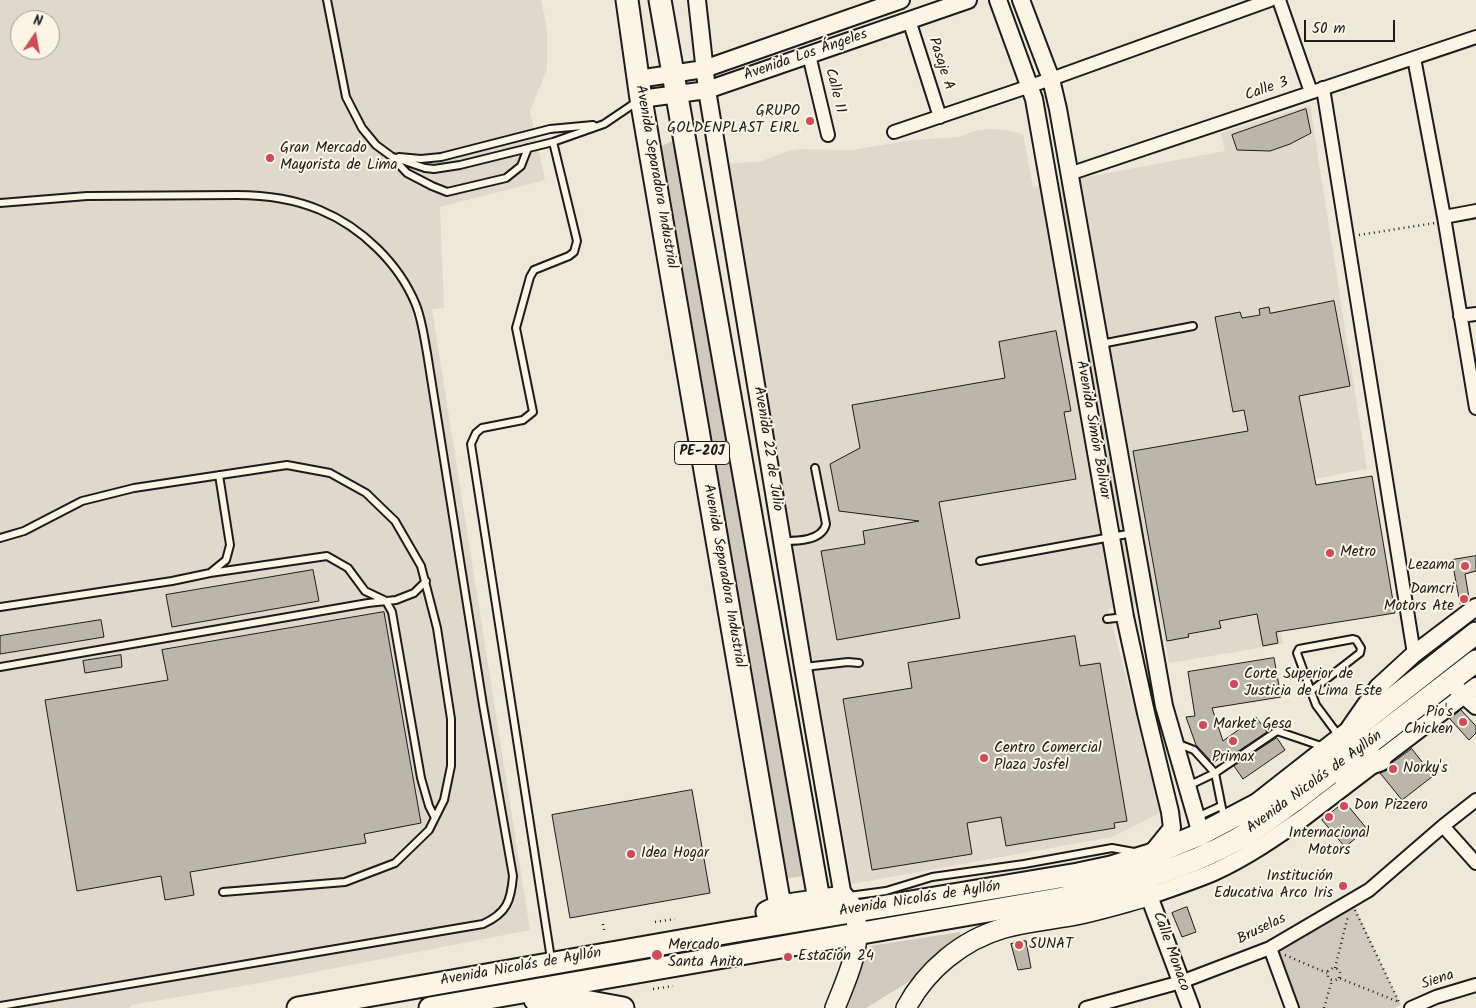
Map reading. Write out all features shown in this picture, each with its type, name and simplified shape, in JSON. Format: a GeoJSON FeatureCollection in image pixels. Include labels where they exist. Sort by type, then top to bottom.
{"type":"FeatureCollection","features":[{"type":"Feature","properties":{"kind":"main road","name":"Avenida Separadora Industrial"},"geometry":{"type":"LineString","coordinates":[[627,0],[640,89],[780,906]]}},
{"type":"Feature","properties":{"kind":"main road","name":"PE-20J"},"geometry":{"type":"LineString","coordinates":[[660,0],[819,900]]}},
{"type":"Feature","properties":{"kind":"main road","name":"Avenida Nicolás de Ayllón"},"geometry":{"type":"LineString","coordinates":[[298,1008],[731,932],[849,904],[1078,874],[1150,856],[1199,826],[1223,814],[1258,804],[1476,634]]}},
{"type":"Feature","properties":{"kind":"main road","name":"Avenida Nicolás de Ayllón"},"geometry":{"type":"LineString","coordinates":[[906,1008],[918,988],[946,959],[970,942],[1017,924],[1092,912],[1148,887],[1178,866],[1236,840],[1326,777],[1463,687],[1476,661]]}},
{"type":"Feature","properties":{"kind":"main road"},"geometry":{"type":"LineString","coordinates":[[1326,777],[1380,760]]}},
{"type":"Feature","properties":{"kind":"main road"},"geometry":{"type":"LineString","coordinates":[[1148,887],[1150,856]]}},
{"type":"Feature","properties":{"kind":"main road","name":"Avenida Nicolás de Ayllón"},"geometry":{"type":"LineString","coordinates":[[430,1008],[1063,898],[1115,887],[1148,887]]}},
{"type":"Feature","properties":{"kind":"main road"},"geometry":{"type":"LineString","coordinates":[[731,932],[780,906],[819,900],[849,904],[858,933],[856,948],[835,1008]]}},
{"type":"Feature","properties":{"kind":"main road"},"geometry":{"type":"LineString","coordinates":[[484,999],[584,1001],[623,1008]]}},
{"type":"Feature","properties":{"kind":"street","name":"Avenida 22 de Julio"},"geometry":{"type":"LineString","coordinates":[[697,0],[707,90],[803,667],[849,904]]}},
{"type":"Feature","properties":{"kind":"street","name":"Avenida Los Ángeles"},"geometry":{"type":"LineString","coordinates":[[675,84],[704,69],[901,0]]}},
{"type":"Feature","properties":{"kind":"street","name":"Avenida Los Ángeles"},"geometry":{"type":"LineString","coordinates":[[640,89],[675,84],[707,90],[968,0]]}},
{"type":"Feature","properties":{"kind":"street","name":"Avenida Simón Bolivar"},"geometry":{"type":"LineString","coordinates":[[998,0],[1034,99],[1125,617],[1170,812],[1172,828]]}},
{"type":"Feature","properties":{"kind":"street","name":"Avenida Simón Bolivar"},"geometry":{"type":"LineString","coordinates":[[1021,0],[1051,79],[1164,706],[1199,826]]}},
{"type":"Feature","properties":{"kind":"street"},"geometry":{"type":"LineString","coordinates":[[894,132],[1051,79],[1270,0]]}},
{"type":"Feature","properties":{"kind":"street"},"geometry":{"type":"LineString","coordinates":[[1278,0],[1317,90],[1347,237],[1414,654],[1429,669],[1463,687],[1476,706]]}},
{"type":"Feature","properties":{"kind":"street","name":"Pasaje A"},"geometry":{"type":"LineString","coordinates":[[909,20],[940,117]]}},
{"type":"Feature","properties":{"kind":"street","name":"Calle 3"},"geometry":{"type":"LineString","coordinates":[[1069,174],[1475,38]]}},
{"type":"Feature","properties":{"kind":"street","name":"Calle 11"},"geometry":{"type":"LineString","coordinates":[[809,55],[828,134]]}},
{"type":"Feature","properties":{"kind":"street"},"geometry":{"type":"LineString","coordinates":[[1414,58],[1445,219],[1476,408]]}},
{"type":"Feature","properties":{"kind":"street"},"geometry":{"type":"LineString","coordinates":[[1445,219],[1476,211]]}},
{"type":"Feature","properties":{"kind":"street"},"geometry":{"type":"LineString","coordinates":[[1460,316],[1476,314]]}},
{"type":"Feature","properties":{"kind":"street"},"geometry":{"type":"LineString","coordinates":[[1336,744],[1378,687],[1414,654],[1476,607]]}},
{"type":"Feature","properties":{"kind":"street","name":"Avenida Nicolás de Ayllón"},"geometry":{"type":"LineString","coordinates":[[1148,887],[1214,872],[1247,855],[1303,818],[1380,760],[1463,687]]}},
{"type":"Feature","properties":{"kind":"street","name":"Bruselas"},"geometry":{"type":"LineString","coordinates":[[1086,1008],[1181,982],[1275,950],[1369,890],[1476,800]]}},
{"type":"Feature","properties":{"kind":"street"},"geometry":{"type":"LineString","coordinates":[[1150,856],[1172,828],[1199,826]]}},
{"type":"Feature","properties":{"kind":"street"},"geometry":{"type":"LineString","coordinates":[[1443,826],[1476,863]]}},
{"type":"Feature","properties":{"kind":"street","name":"Calle Monaco"},"geometry":{"type":"LineString","coordinates":[[1148,887],[1191,1008]]}},
{"type":"Feature","properties":{"kind":"street"},"geometry":{"type":"LineString","coordinates":[[1275,950],[1292,1008]]}},
{"type":"Feature","properties":{"kind":"street","name":"Siena"},"geometry":{"type":"LineString","coordinates":[[1403,1005],[1476,985]]}},
{"type":"Feature","properties":{"kind":"lane"},"geometry":{"type":"LineString","coordinates":[[327,0],[346,97],[362,128],[376,145],[391,156],[407,173],[447,192],[506,178],[521,166],[528,148]]}},
{"type":"Feature","properties":{"kind":"lane"},"geometry":{"type":"LineString","coordinates":[[391,156],[434,169],[460,165],[554,142],[604,124],[640,89]]}},
{"type":"Feature","properties":{"kind":"lane"},"geometry":{"type":"LineString","coordinates":[[391,156],[441,157],[550,130],[604,124]]}},
{"type":"Feature","properties":{"kind":"lane"},"geometry":{"type":"LineString","coordinates":[[551,963],[471,444],[476,433],[482,428],[523,420],[533,412],[516,328],[530,277],[534,270],[569,256],[574,252],[577,242],[554,142]]}},
{"type":"Feature","properties":{"kind":"lane"},"geometry":{"type":"LineString","coordinates":[[0,202],[86,196],[256,195],[282,199],[306,205],[332,216],[364,237],[392,265],[402,278],[415,304],[427,353],[483,705],[513,876],[512,891],[507,905],[496,918],[483,924],[0,1006]]}},
{"type":"Feature","properties":{"kind":"lane"},"geometry":{"type":"LineString","coordinates":[[1099,344],[1193,326]]}},
{"type":"Feature","properties":{"kind":"lane"},"geometry":{"type":"LineString","coordinates":[[0,538],[24,531],[82,501],[134,488],[287,465],[330,473],[366,493],[395,521],[421,566],[437,628],[451,719],[451,766],[444,800],[429,830],[395,863],[345,882],[223,892]]}},
{"type":"Feature","properties":{"kind":"lane"},"geometry":{"type":"LineString","coordinates":[[782,541],[803,540],[825,529],[826,524],[815,468]]}},
{"type":"Feature","properties":{"kind":"lane"},"geometry":{"type":"LineString","coordinates":[[210,573],[226,560],[230,545],[219,475]]}},
{"type":"Feature","properties":{"kind":"lane"},"geometry":{"type":"LineString","coordinates":[[980,561],[1133,533]]}},
{"type":"Feature","properties":{"kind":"lane"},"geometry":{"type":"LineString","coordinates":[[0,607],[327,556],[348,568],[365,591],[386,601],[392,612],[421,778],[429,806],[435,818]]}},
{"type":"Feature","properties":{"kind":"lane"},"geometry":{"type":"LineString","coordinates":[[0,667],[368,603],[396,600],[414,593],[426,581]]}},
{"type":"Feature","properties":{"kind":"lane"},"geometry":{"type":"LineString","coordinates":[[1107,619],[1125,617]]}},
{"type":"Feature","properties":{"kind":"lane"},"geometry":{"type":"LineString","coordinates":[[1311,691],[1360,653],[1361,648],[1356,640],[1299,649],[1297,653],[1316,705],[1336,744]]}},
{"type":"Feature","properties":{"kind":"lane"},"geometry":{"type":"LineString","coordinates":[[803,667],[848,662],[859,663]]}},
{"type":"Feature","properties":{"kind":"lane"},"geometry":{"type":"LineString","coordinates":[[1187,787],[1215,774],[1277,731],[1336,744]]}},
{"type":"Feature","properties":{"kind":"lane"},"geometry":{"type":"LineString","coordinates":[[1174,742],[1194,750],[1215,774],[1223,814]]}},
{"type":"Feature","properties":{"kind":"path"},"geometry":{"type":"LineString","coordinates":[[1347,237],[1445,219]]}},
{"type":"Feature","properties":{"kind":"path"},"geometry":{"type":"LineString","coordinates":[[1354,909],[1403,1005]]}},
{"type":"Feature","properties":{"kind":"path"},"geometry":{"type":"LineString","coordinates":[[1335,968],[1349,912]]}},
{"type":"Feature","properties":{"kind":"path"},"geometry":{"type":"LineString","coordinates":[[655,922],[675,919]]}},
{"type":"Feature","properties":{"kind":"path"},"geometry":{"type":"LineString","coordinates":[[603,924],[604,930]]}},
{"type":"Feature","properties":{"kind":"path"},"geometry":{"type":"LineString","coordinates":[[1275,950],[1327,973],[1328,977],[1332,980]]}},
{"type":"Feature","properties":{"kind":"path"},"geometry":{"type":"LineString","coordinates":[[1327,973],[1330,969],[1335,968]]}},
{"type":"Feature","properties":{"kind":"path"},"geometry":{"type":"LineString","coordinates":[[1335,968],[1340,972],[1339,978]]}},
{"type":"Feature","properties":{"kind":"path"},"geometry":{"type":"LineString","coordinates":[[1332,980],[1339,978],[1403,1005]]}},
{"type":"Feature","properties":{"kind":"path"},"geometry":{"type":"LineString","coordinates":[[1324,1008],[1332,980]]}},
{"type":"Feature","properties":{"kind":"path"},"geometry":{"type":"LineString","coordinates":[[653,989],[672,986]]}},
{"type":"Feature","properties":{"kind":"shaded area"},"geometry":{"type":"Polygon","coordinates":[[[0,0],[541,0],[547,30],[547,69],[530,111],[545,180],[440,207],[444,308],[432,309],[530,930],[248,985],[132,1005],[129,1008],[0,1008],[0,0]]]}},
{"type":"Feature","properties":{"kind":"shaded area"},"geometry":{"type":"Polygon","coordinates":[[[1310,105],[1367,469],[1257,490],[1283,644],[1169,663],[1157,600],[1108,609],[1162,812],[1112,837],[852,884],[729,164],[762,161],[788,151],[800,149],[852,150],[912,140],[959,137],[974,131],[989,129],[1005,130],[1023,134],[1033,187],[1225,151],[1221,133],[1310,105]]]}},
{"type":"Feature","properties":{"kind":"shaded area"},"geometry":{"type":"Polygon","coordinates":[[[673,141],[803,876],[787,878],[657,148],[673,141]]]}},
{"type":"Feature","properties":{"kind":"shaded area"},"geometry":{"type":"Polygon","coordinates":[[[1354,906],[1401,1005],[1395,1008],[1300,1008],[1276,953],[1354,906]]]}},
{"type":"Feature","properties":{"kind":"shaded area"},"geometry":{"type":"Polygon","coordinates":[[[960,932],[961,940],[918,976],[866,1008],[842,1008],[870,946],[960,932]]]}},
{"type":"Feature","properties":{"kind":"building"},"geometry":{"type":"Polygon","coordinates":[[[1306,109],[1311,133],[1290,144],[1270,151],[1237,150],[1232,135],[1306,109]]]}},
{"type":"Feature","properties":{"kind":"building"},"geometry":{"type":"Polygon","coordinates":[[[1334,301],[1350,386],[1299,396],[1316,485],[1372,476],[1395,613],[1276,632],[1278,643],[1263,646],[1257,614],[1219,621],[1221,628],[1188,634],[1189,637],[1167,641],[1133,451],[1248,431],[1244,410],[1233,412],[1215,317],[1240,312],[1242,318],[1260,315],[1259,309],[1269,307],[1270,313],[1334,301]]]}},
{"type":"Feature","properties":{"kind":"building"},"geometry":{"type":"Polygon","coordinates":[[[1056,331],[1071,411],[1064,412],[1076,479],[939,502],[960,618],[837,640],[821,551],[865,544],[863,531],[919,521],[839,511],[830,464],[860,448],[852,405],[1005,378],[999,342],[1056,331]]]}},
{"type":"Feature","properties":{"kind":"building"},"geometry":{"type":"Polygon","coordinates":[[[1476,556],[1476,571],[1465,574],[1469,598],[1460,604],[1452,560],[1476,556]]]}},
{"type":"Feature","properties":{"kind":"building"},"geometry":{"type":"Polygon","coordinates":[[[313,570],[319,601],[172,627],[166,595],[313,570]]]}},
{"type":"Feature","properties":{"kind":"building"},"geometry":{"type":"Polygon","coordinates":[[[384,612],[421,823],[364,834],[366,843],[190,872],[194,895],[165,900],[161,876],[77,891],[45,700],[168,680],[162,650],[384,612]]]}},
{"type":"Feature","properties":{"kind":"building"},"geometry":{"type":"Polygon","coordinates":[[[101,620],[104,637],[0,654],[0,636],[101,620]]]}},
{"type":"Feature","properties":{"kind":"building","name":"Centro Comercial Plaza Josfel"},"geometry":{"type":"Polygon","coordinates":[[[1075,636],[1080,666],[1100,663],[1127,821],[1114,823],[1115,828],[1006,846],[1001,817],[967,823],[972,854],[872,870],[843,699],[912,688],[908,663],[1075,636]]]}},
{"type":"Feature","properties":{"kind":"building"},"geometry":{"type":"Polygon","coordinates":[[[121,655],[122,667],[85,673],[83,661],[121,655]]]}},
{"type":"Feature","properties":{"kind":"building","name":"Corte Superior de Justicia de Lima Este"},"geometry":{"type":"Polygon","coordinates":[[[1274,658],[1281,697],[1212,708],[1223,741],[1256,717],[1267,732],[1228,758],[1225,754],[1213,763],[1196,745],[1186,717],[1195,716],[1188,672],[1274,658]]]}},
{"type":"Feature","properties":{"kind":"building","name":"Pio's Chicken"},"geometry":{"type":"Polygon","coordinates":[[[1461,710],[1476,726],[1476,733],[1469,740],[1450,719],[1461,710]]]}},
{"type":"Feature","properties":{"kind":"building","name":"Primax"},"geometry":{"type":"Polygon","coordinates":[[[1277,738],[1285,750],[1243,779],[1234,766],[1277,738]]]}},
{"type":"Feature","properties":{"kind":"building"},"geometry":{"type":"Polygon","coordinates":[[[1412,749],[1433,776],[1402,800],[1380,773],[1389,769],[1392,763],[1412,749]]]}},
{"type":"Feature","properties":{"kind":"building","name":"Idea Hogar"},"geometry":{"type":"Polygon","coordinates":[[[692,790],[710,893],[570,918],[552,815],[692,790]]]}},
{"type":"Feature","properties":{"kind":"building"},"geometry":{"type":"Polygon","coordinates":[[[1345,802],[1367,829],[1345,847],[1322,820],[1345,802]]]}},
{"type":"Feature","properties":{"kind":"building"},"geometry":{"type":"Polygon","coordinates":[[[1187,907],[1196,932],[1182,937],[1172,913],[1187,907]]]}},
{"type":"Feature","properties":{"kind":"building"},"geometry":{"type":"Polygon","coordinates":[[[1026,941],[1031,968],[1018,970],[1011,944],[1026,941]]]}},
{"type":"Feature","properties":{"kind":"place","name":"GRUPO GOLDENPLAST EIRL"},"geometry":{"type":"Point","coordinates":[810,121]}},
{"type":"Feature","properties":{"kind":"place","name":"Gran Mercado Mayorista de Lima"},"geometry":{"type":"Point","coordinates":[270,158]}},
{"type":"Feature","properties":{"kind":"place","name":"Metro"},"geometry":{"type":"Point","coordinates":[1330,553]}},
{"type":"Feature","properties":{"kind":"place","name":"Lezama"},"geometry":{"type":"Point","coordinates":[1465,566]}},
{"type":"Feature","properties":{"kind":"place","name":"Damcri Motors Ate"},"geometry":{"type":"Point","coordinates":[1464,599]}},
{"type":"Feature","properties":{"kind":"place","name":"Corte Superior de Justicia de Lima Este"},"geometry":{"type":"Point","coordinates":[1234,684]}},
{"type":"Feature","properties":{"kind":"place","name":"Pio's Chicken"},"geometry":{"type":"Point","coordinates":[1463,722]}},
{"type":"Feature","properties":{"kind":"place","name":"Market Gesa"},"geometry":{"type":"Point","coordinates":[1203,725]}},
{"type":"Feature","properties":{"kind":"place","name":"Primax"},"geometry":{"type":"Point","coordinates":[1233,741]}},
{"type":"Feature","properties":{"kind":"place","name":"Centro Comercial Plaza Josfel"},"geometry":{"type":"Point","coordinates":[984,758]}},
{"type":"Feature","properties":{"kind":"place","name":"Norky's"},"geometry":{"type":"Point","coordinates":[1393,769]}},
{"type":"Feature","properties":{"kind":"place","name":"Don Pizzero"},"geometry":{"type":"Point","coordinates":[1344,806]}},
{"type":"Feature","properties":{"kind":"place","name":"Internacional Motors"},"geometry":{"type":"Point","coordinates":[1329,817]}},
{"type":"Feature","properties":{"kind":"place","name":"Idea Hogar"},"geometry":{"type":"Point","coordinates":[631,854]}},
{"type":"Feature","properties":{"kind":"place","name":"Institución Educativa Arco Iris"},"geometry":{"type":"Point","coordinates":[1343,886]}},
{"type":"Feature","properties":{"kind":"place","name":"SUNAT"},"geometry":{"type":"Point","coordinates":[1019,945]}},
{"type":"Feature","properties":{"kind":"place","name":"Mercado Santa Anita"},"geometry":{"type":"Point","coordinates":[657,955]}},
{"type":"Feature","properties":{"kind":"place","name":"Estación 24"},"geometry":{"type":"Point","coordinates":[788,957]}}]}
